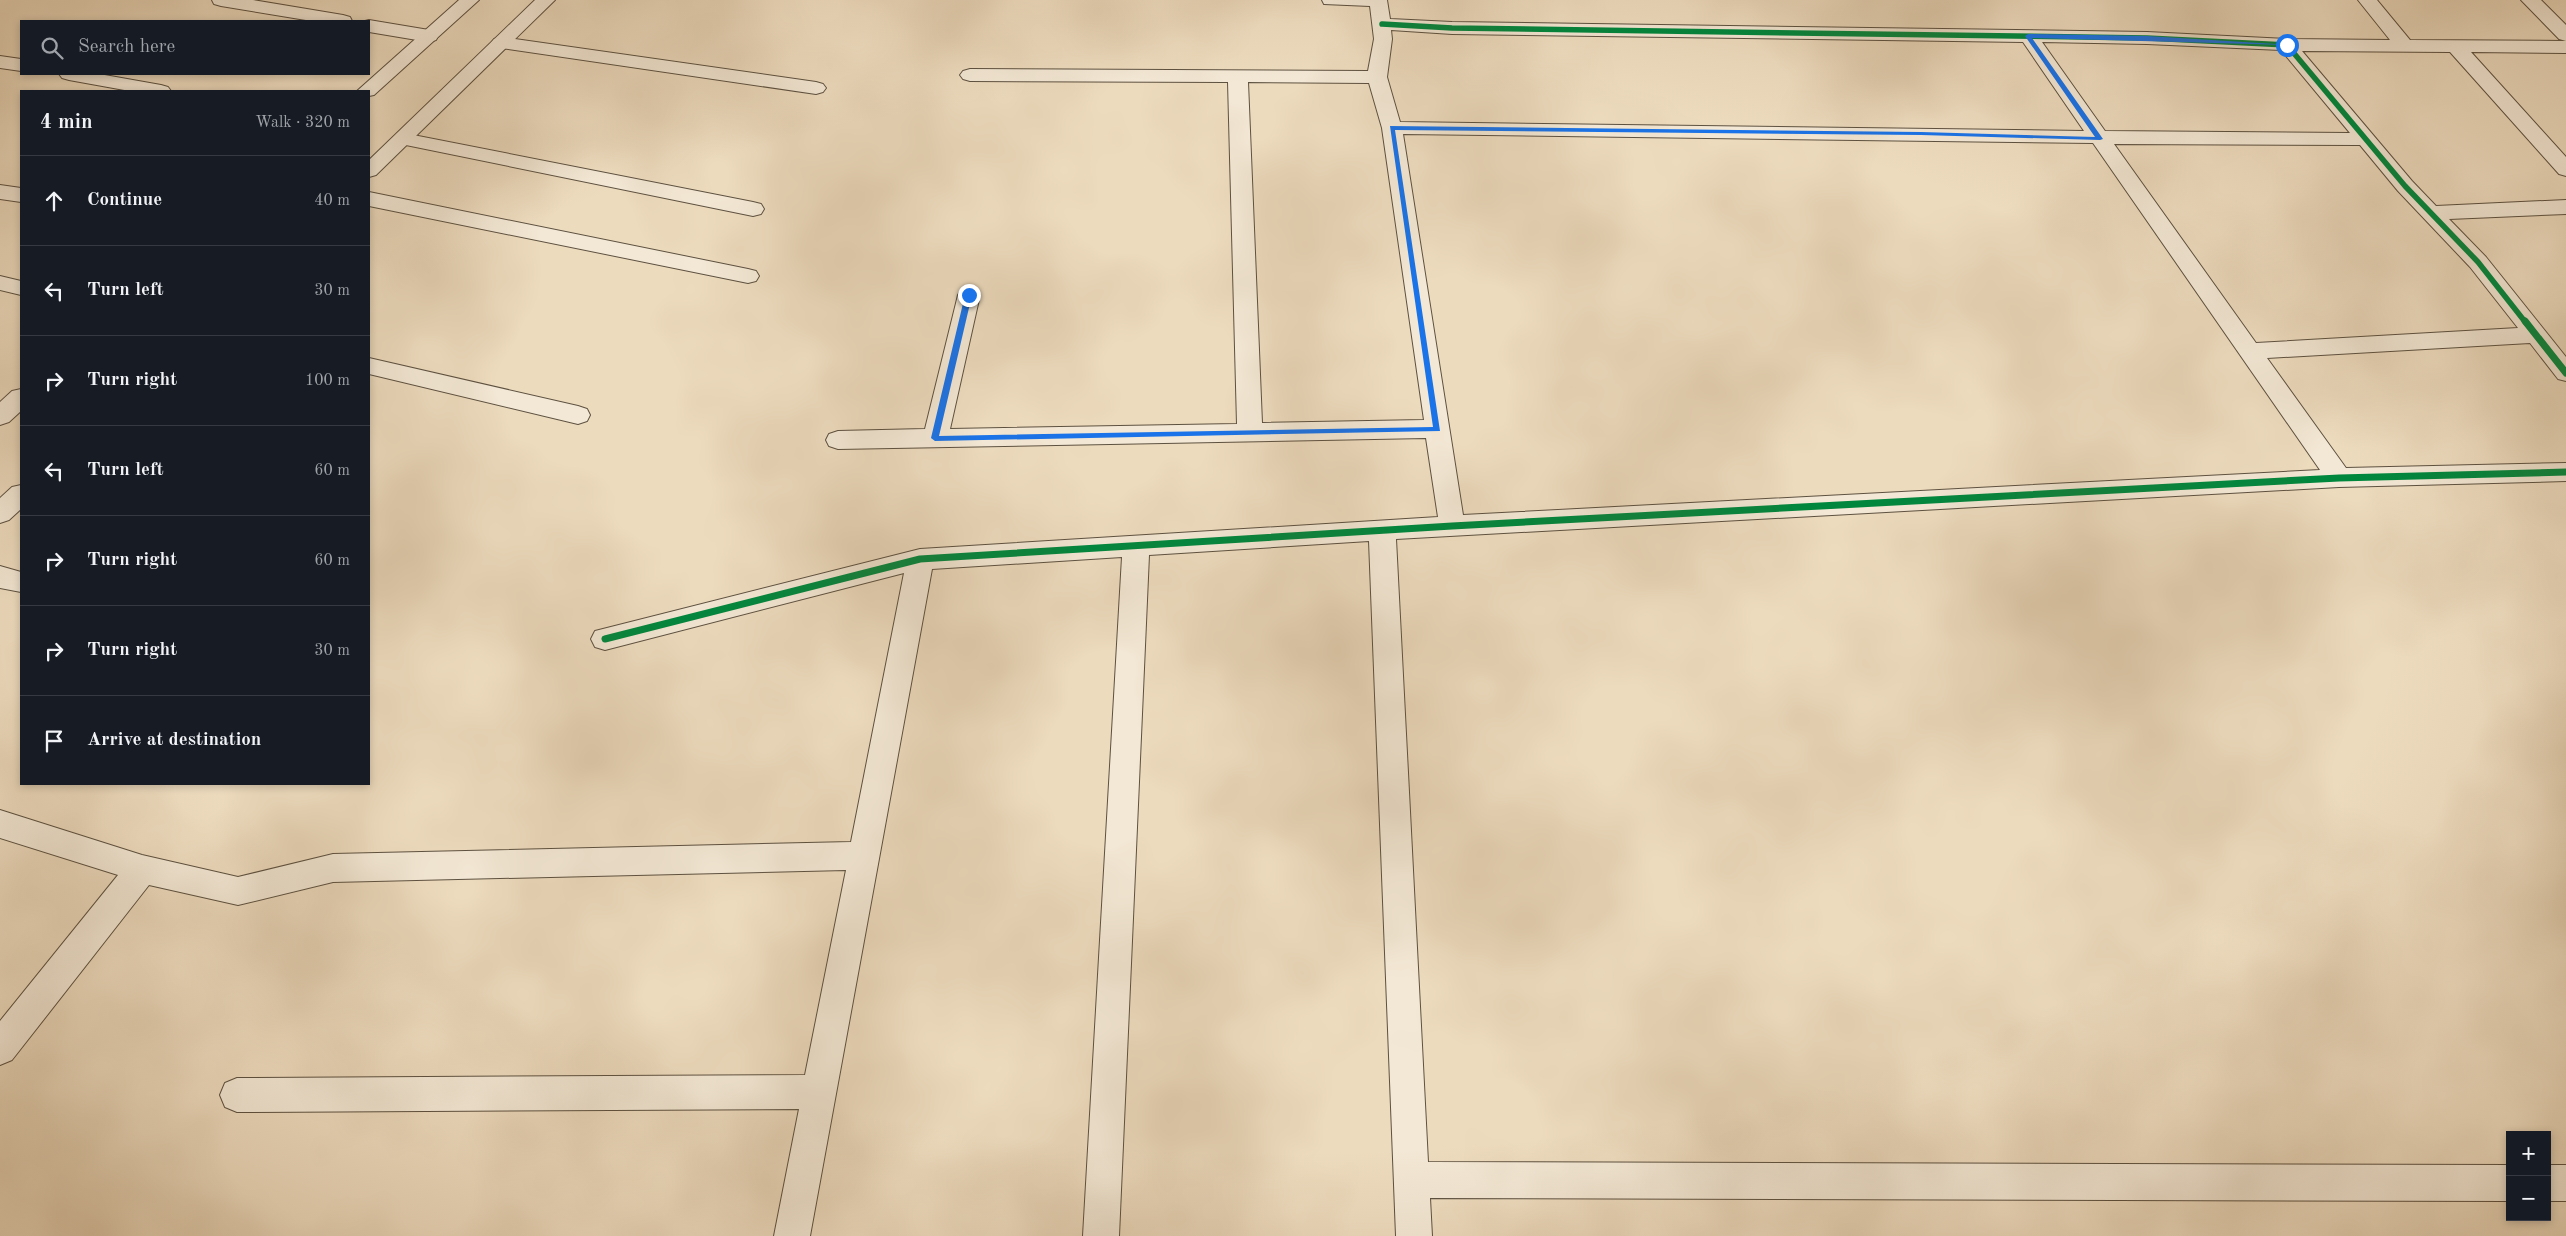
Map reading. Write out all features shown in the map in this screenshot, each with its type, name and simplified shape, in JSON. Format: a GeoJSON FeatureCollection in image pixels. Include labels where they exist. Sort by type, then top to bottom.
{"type":"FeatureCollection","features":[{"type":"Feature","properties":{"kind":"street"},"geometry":{"type":"LineString","coordinates":[[221,0],[337,20]]}},
{"type":"Feature","properties":{"kind":"street"},"geometry":{"type":"LineString","coordinates":[[368,90],[470,0]]}},
{"type":"Feature","properties":{"kind":"street"},"geometry":{"type":"LineString","coordinates":[[370,170],[546,0]]}},
{"type":"Feature","properties":{"kind":"street"},"geometry":{"type":"LineString","coordinates":[[1331,0],[1378,0],[1384,39],[1378,77],[1392,128],[1452,526]]}},
{"type":"Feature","properties":{"kind":"street"},"geometry":{"type":"LineString","coordinates":[[2366,0],[2404,46]]}},
{"type":"Feature","properties":{"kind":"street"},"geometry":{"type":"LineString","coordinates":[[2530,0],[2566,35]]}},
{"type":"Feature","properties":{"kind":"street"},"geometry":{"type":"LineString","coordinates":[[1382,24],[1452,28],[2147,38],[2287,45],[2566,47]]}},
{"type":"Feature","properties":{"kind":"street"},"geometry":{"type":"LineString","coordinates":[[370,26],[429,36]]}},
{"type":"Feature","properties":{"kind":"street"},"geometry":{"type":"LineString","coordinates":[[2028,36],[2339,478]]}},
{"type":"Feature","properties":{"kind":"street"},"geometry":{"type":"LineString","coordinates":[[501,44],[816,88]]}},
{"type":"Feature","properties":{"kind":"street"},"geometry":{"type":"LineString","coordinates":[[2287,45],[2430,213],[2478,262],[2566,374]]}},
{"type":"Feature","properties":{"kind":"street"},"geometry":{"type":"LineString","coordinates":[[2455,46],[2566,170]]}},
{"type":"Feature","properties":{"kind":"street"},"geometry":{"type":"LineString","coordinates":[[0,62],[20,65]]}},
{"type":"Feature","properties":{"kind":"street"},"geometry":{"type":"LineString","coordinates":[[74,75],[156,90]]}},
{"type":"Feature","properties":{"kind":"street"},"geometry":{"type":"LineString","coordinates":[[970,75],[1378,77]]}},
{"type":"Feature","properties":{"kind":"street"},"geometry":{"type":"LineString","coordinates":[[1238,76],[1250,433]]}},
{"type":"Feature","properties":{"kind":"street"},"geometry":{"type":"LineString","coordinates":[[1392,128],[1881,133],[2100,139],[2366,139]]}},
{"type":"Feature","properties":{"kind":"street"},"geometry":{"type":"LineString","coordinates":[[403,139],[753,209]]}},
{"type":"Feature","properties":{"kind":"street"},"geometry":{"type":"LineString","coordinates":[[0,192],[20,195]]}},
{"type":"Feature","properties":{"kind":"street"},"geometry":{"type":"LineString","coordinates":[[370,199],[748,276]]}},
{"type":"Feature","properties":{"kind":"street"},"geometry":{"type":"LineString","coordinates":[[2430,213],[2566,207]]}},
{"type":"Feature","properties":{"kind":"street"},"geometry":{"type":"LineString","coordinates":[[0,283],[20,288]]}},
{"type":"Feature","properties":{"kind":"street"},"geometry":{"type":"LineString","coordinates":[[935,438],[969,295]]}},
{"type":"Feature","properties":{"kind":"street"},"geometry":{"type":"LineString","coordinates":[[2249,351],[2536,335]]}},
{"type":"Feature","properties":{"kind":"street"},"geometry":{"type":"LineString","coordinates":[[370,366],[578,415]]}},
{"type":"Feature","properties":{"kind":"street"},"geometry":{"type":"LineString","coordinates":[[0,416],[20,398]]}},
{"type":"Feature","properties":{"kind":"street"},"geometry":{"type":"LineString","coordinates":[[838,440],[1437,429]]}},
{"type":"Feature","properties":{"kind":"street"},"geometry":{"type":"LineString","coordinates":[[605,639],[920,559],[1382,529],[2339,478],[2566,472]]}},
{"type":"Feature","properties":{"kind":"street"},"geometry":{"type":"LineString","coordinates":[[0,513],[20,495]]}},
{"type":"Feature","properties":{"kind":"street"},"geometry":{"type":"LineString","coordinates":[[1382,529],[1414,1236]]}},
{"type":"Feature","properties":{"kind":"street"},"geometry":{"type":"LineString","coordinates":[[1101,1236],[1136,545]]}},
{"type":"Feature","properties":{"kind":"street"},"geometry":{"type":"LineString","coordinates":[[792,1236],[920,559]]}},
{"type":"Feature","properties":{"kind":"street"},"geometry":{"type":"LineString","coordinates":[[0,577],[20,582]]}},
{"type":"Feature","properties":{"kind":"street"},"geometry":{"type":"LineString","coordinates":[[0,824],[142,869],[238,891],[334,868],[864,856]]}},
{"type":"Feature","properties":{"kind":"street"},"geometry":{"type":"LineString","coordinates":[[0,1048],[142,869]]}},
{"type":"Feature","properties":{"kind":"street"},"geometry":{"type":"LineString","coordinates":[[237,1095],[820,1092]]}},
{"type":"Feature","properties":{"kind":"street"},"geometry":{"type":"LineString","coordinates":[[1411,1180],[2506,1183]]}},
{"type":"Feature","properties":{"kind":"street"},"geometry":{"type":"LineString","coordinates":[[2551,1183],[2566,1183]]}},
{"type":"Feature","properties":{"kind":"cycle path"},"geometry":{"type":"LineString","coordinates":[[1382,24],[1452,28],[2147,38],[2287,45],[2405,186],[2478,262],[2566,373]]}},
{"type":"Feature","properties":{"kind":"cycle path"},"geometry":{"type":"LineString","coordinates":[[605,639],[920,559],[1452,526],[2339,478],[2566,472]]}},
{"type":"Feature","properties":{"kind":"route"},"geometry":{"type":"LineString","coordinates":[[969,295],[935,438],[1437,429],[1392,128],[1921,134],[2100,139],[2028,36],[2147,38],[2287,45]]}}]}
